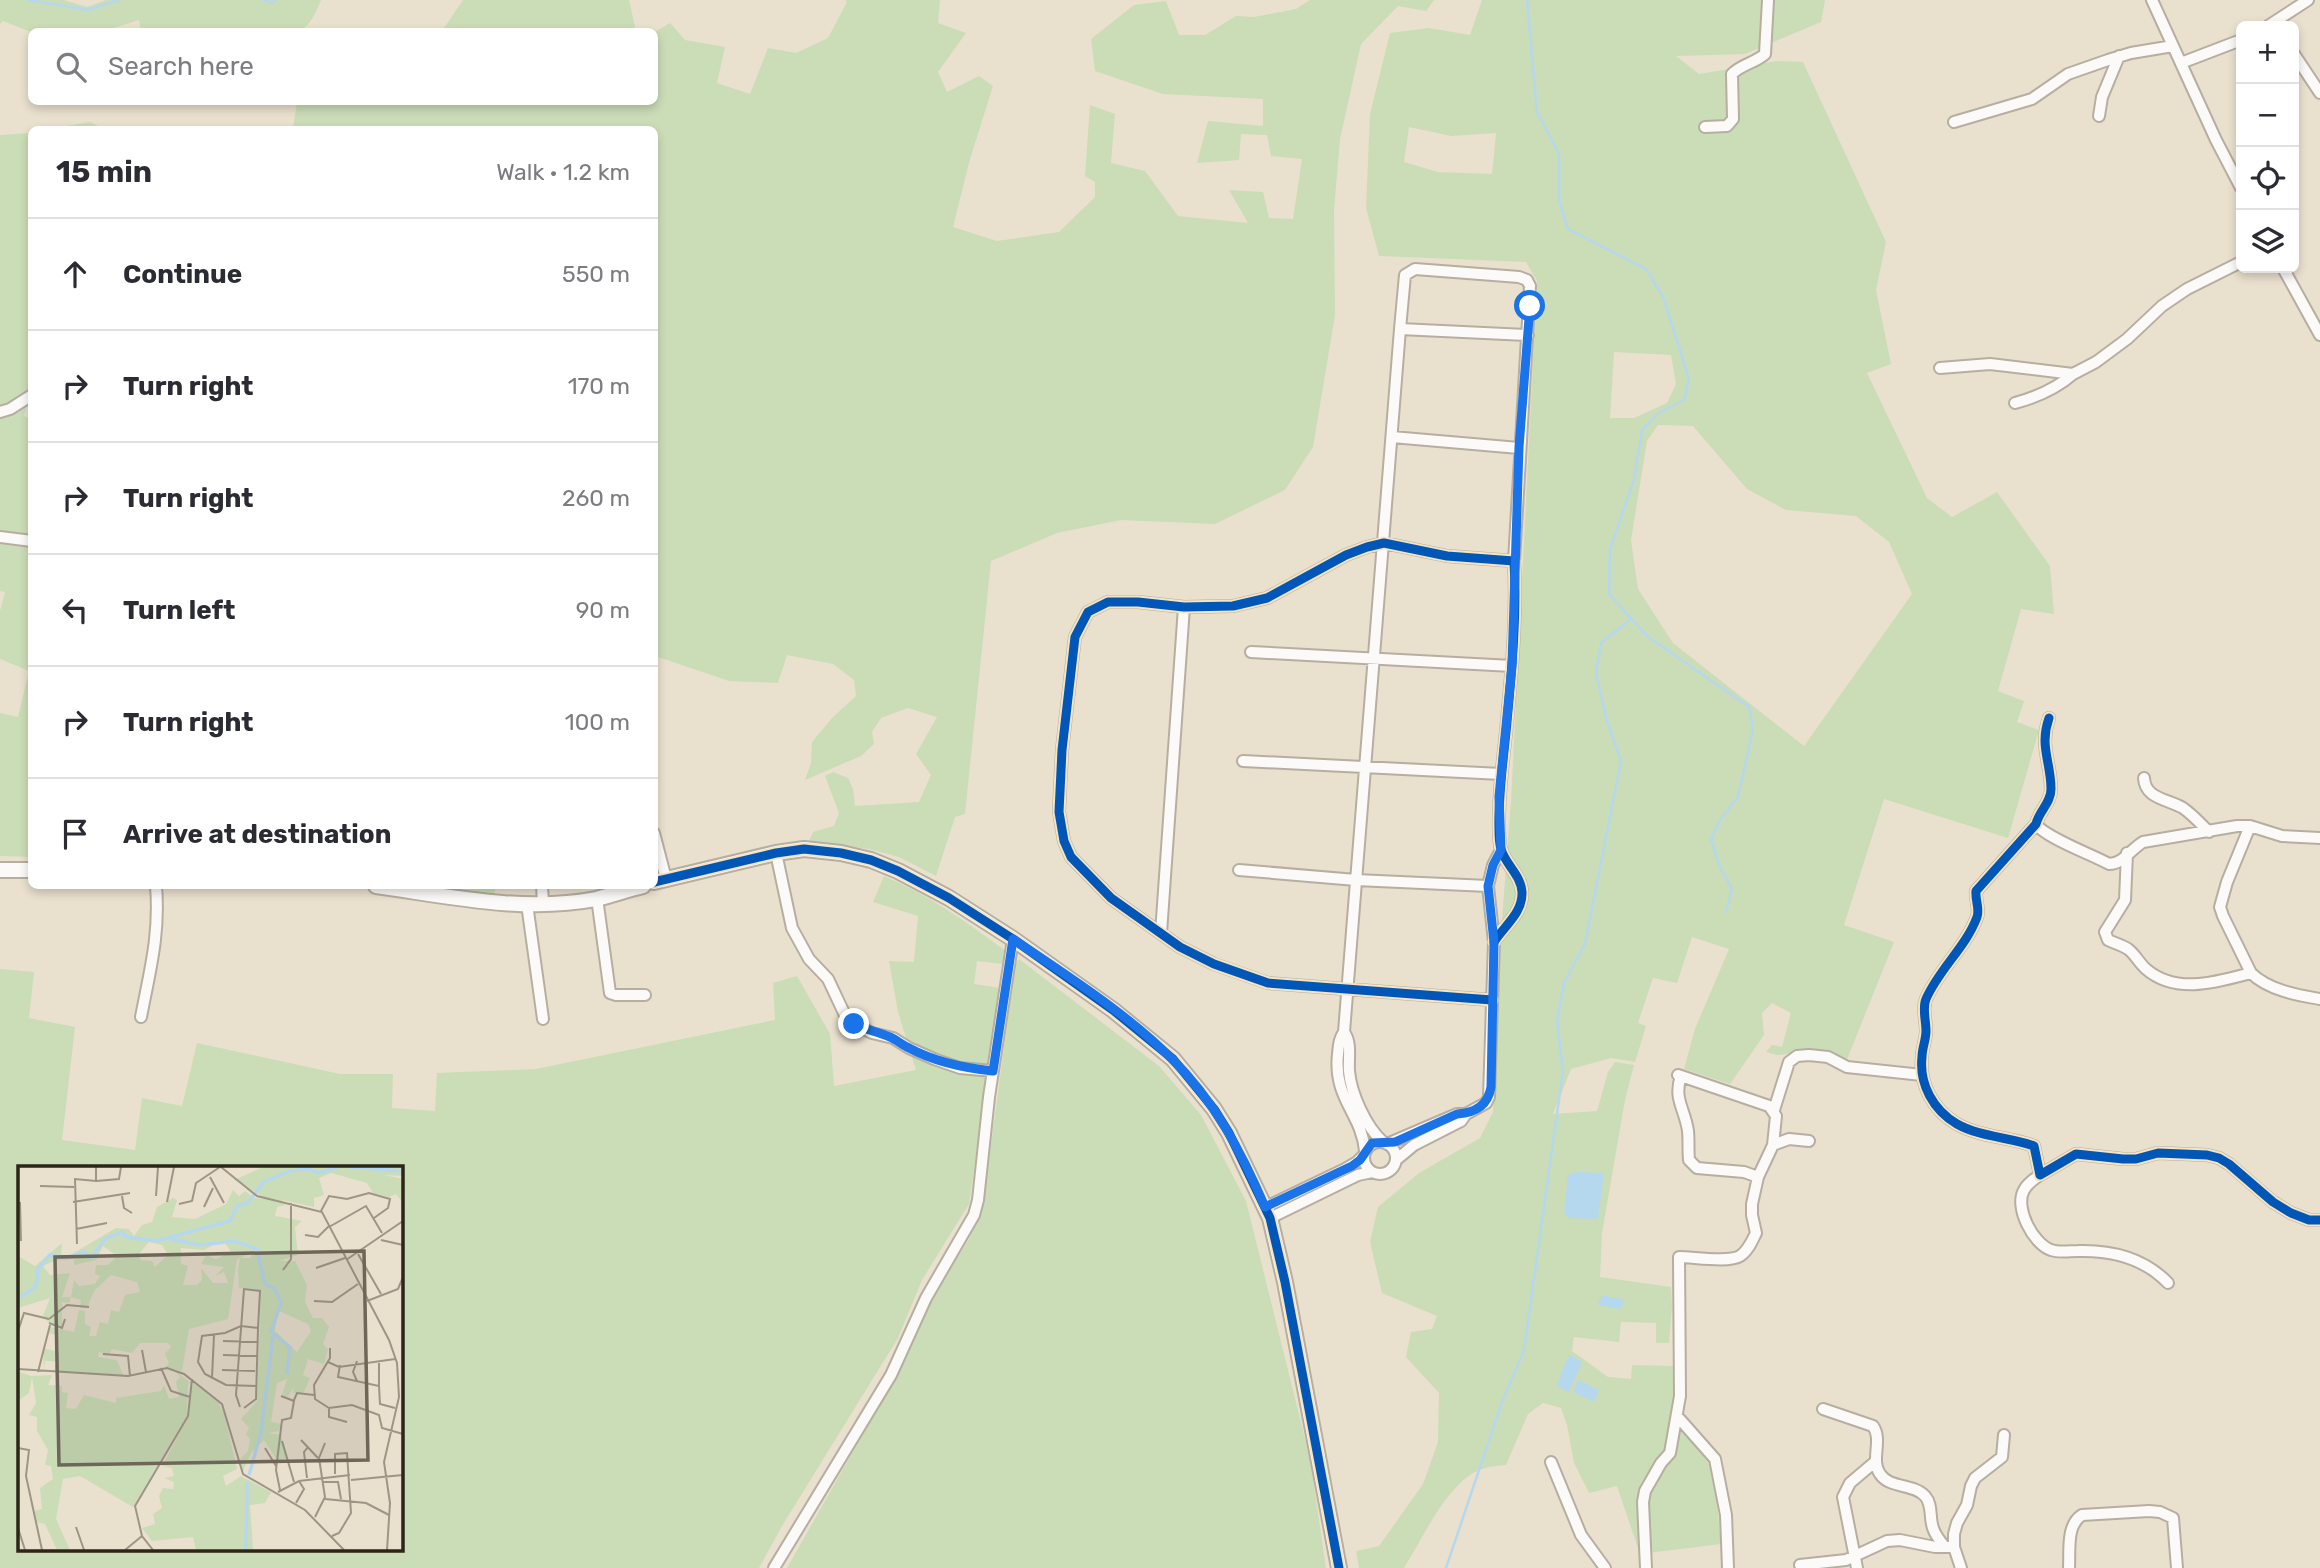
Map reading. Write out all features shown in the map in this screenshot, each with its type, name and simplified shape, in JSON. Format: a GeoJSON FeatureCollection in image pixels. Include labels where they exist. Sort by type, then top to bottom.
{"type":"FeatureCollection","features":[{"type":"Feature","properties":{"kind":"street"},"geometry":{"type":"LineString","coordinates":[[1705,127],[1727,126],[1733,119],[1732,74],[1739,66],[1759,60],[1765,54],[1768,0]]}},
{"type":"Feature","properties":{"kind":"street"},"geometry":{"type":"LineString","coordinates":[[2152,0],[2236,178]]}},
{"type":"Feature","properties":{"kind":"street"},"geometry":{"type":"LineString","coordinates":[[2278,21],[2308,0]]}},
{"type":"Feature","properties":{"kind":"street"},"geometry":{"type":"LineString","coordinates":[[2181,63],[2236,42]]}},
{"type":"Feature","properties":{"kind":"street"},"geometry":{"type":"LineString","coordinates":[[1954,122],[2032,99],[2068,75],[2119,57],[2173,46]]}},
{"type":"Feature","properties":{"kind":"street"},"geometry":{"type":"LineString","coordinates":[[2099,116],[2102,97],[2119,57]]}},
{"type":"Feature","properties":{"kind":"street"},"geometry":{"type":"LineString","coordinates":[[2299,62],[2320,93]]}},
{"type":"Feature","properties":{"kind":"street"},"geometry":{"type":"LineString","coordinates":[[2015,403],[2036,397],[2062,384],[2116,346],[2162,306],[2187,289],[2236,264]]}},
{"type":"Feature","properties":{"kind":"street"},"geometry":{"type":"LineString","coordinates":[[1372,1172],[1365,1165],[1362,1136],[1351,1102],[1349,1040],[1344,1032],[1405,275],[1419,269],[1519,277],[1527,280],[1530,286],[1519,447],[1512,666],[1501,775],[1499,829],[1501,850],[1518,878],[1522,892],[1514,915],[1494,942]]}},
{"type":"Feature","properties":{"kind":"street"},"geometry":{"type":"LineString","coordinates":[[2286,273],[2320,335]]}},
{"type":"Feature","properties":{"kind":"street"},"geometry":{"type":"LineString","coordinates":[[1400,329],[1528,335]]}},
{"type":"Feature","properties":{"kind":"street"},"geometry":{"type":"LineString","coordinates":[[1940,368],[1990,363],[2073,374]]}},
{"type":"Feature","properties":{"kind":"street"},"geometry":{"type":"LineString","coordinates":[[0,412],[28,398]]}},
{"type":"Feature","properties":{"kind":"street"},"geometry":{"type":"LineString","coordinates":[[1392,437],[1519,447]]}},
{"type":"Feature","properties":{"kind":"street"},"geometry":{"type":"LineString","coordinates":[[0,537],[28,540]]}},
{"type":"Feature","properties":{"kind":"street"},"geometry":{"type":"LineString","coordinates":[[1492,1000],[1268,983],[1214,964],[1180,947],[1111,898],[1070,857],[1059,812],[1062,750],[1075,637],[1088,612],[1108,602],[1184,607],[1233,606],[1267,598],[1346,555],[1384,544],[1447,556],[1514,561]]}},
{"type":"Feature","properties":{"kind":"street"},"geometry":{"type":"LineString","coordinates":[[1161,933],[1184,607]]}},
{"type":"Feature","properties":{"kind":"street"},"geometry":{"type":"LineString","coordinates":[[1251,652],[1512,666]]}},
{"type":"Feature","properties":{"kind":"street"},"geometry":{"type":"LineString","coordinates":[[2040,1175],[2034,1146],[1970,1130],[1947,1117],[1927,1093],[1922,1075],[1922,1056],[1926,1040],[1926,999],[1971,931],[1979,913],[1976,891],[2036,824],[2049,800],[2051,789],[2043,741],[2049,718]]}},
{"type":"Feature","properties":{"kind":"street"},"geometry":{"type":"LineString","coordinates":[[1243,761],[1501,775]]}},
{"type":"Feature","properties":{"kind":"street"},"geometry":{"type":"LineString","coordinates":[[2144,778],[2147,790],[2152,795],[2184,809],[2209,832]]}},
{"type":"Feature","properties":{"kind":"street"},"geometry":{"type":"LineString","coordinates":[[2036,824],[2051,836],[2109,864],[2120,862],[2127,853],[2143,842],[2226,827],[2250,826],[2282,836],[2320,838]]}},
{"type":"Feature","properties":{"kind":"street"},"geometry":{"type":"LineString","coordinates":[[2250,826],[2227,882],[2220,907],[2222,916],[2251,973],[2269,986],[2320,999]]}},
{"type":"Feature","properties":{"kind":"street"},"geometry":{"type":"LineString","coordinates":[[660,881],[776,853],[822,850],[871,860],[949,898],[1013,939],[1113,1010],[1172,1059],[1214,1109],[1229,1133],[1268,1212],[1285,1282],[1339,1568]]}},
{"type":"Feature","properties":{"kind":"street"},"geometry":{"type":"LineString","coordinates":[[1268,1212],[1358,1175],[1387,1172],[1396,1160],[1413,1146],[1461,1121],[1466,1114],[1486,1102],[1489,1097],[1494,942],[1488,886],[1493,865],[1501,850]]}},
{"type":"Feature","properties":{"kind":"street"},"geometry":{"type":"LineString","coordinates":[[776,853],[792,928],[809,958],[828,979],[844,1013],[854,1024],[960,1068],[993,1071]]}},
{"type":"Feature","properties":{"kind":"street"},"geometry":{"type":"LineString","coordinates":[[2127,853],[2125,900],[2105,932],[2108,940],[2127,948],[2154,975],[2174,982],[2211,984],[2251,973]]}},
{"type":"Feature","properties":{"kind":"street"},"geometry":{"type":"LineString","coordinates":[[0,870],[28,870]]}},
{"type":"Feature","properties":{"kind":"street"},"geometry":{"type":"LineString","coordinates":[[1239,870],[1356,880],[1488,886]]}},
{"type":"Feature","properties":{"kind":"street"},"geometry":{"type":"LineString","coordinates":[[141,1017],[158,920],[156,889]]}},
{"type":"Feature","properties":{"kind":"street"},"geometry":{"type":"LineString","coordinates":[[398,889],[527,904],[597,898],[627,889]]}},
{"type":"Feature","properties":{"kind":"street"},"geometry":{"type":"LineString","coordinates":[[542,889],[543,903]]}},
{"type":"Feature","properties":{"kind":"street"},"geometry":{"type":"LineString","coordinates":[[597,898],[610,993],[645,995]]}},
{"type":"Feature","properties":{"kind":"street"},"geometry":{"type":"LineString","coordinates":[[527,904],[544,1019]]}},
{"type":"Feature","properties":{"kind":"street"},"geometry":{"type":"LineString","coordinates":[[774,1568],[891,1375],[926,1298],[974,1215],[1013,939]]}},
{"type":"Feature","properties":{"kind":"street"},"geometry":{"type":"LineString","coordinates":[[1774,1110],[1789,1062],[1797,1056],[1828,1057],[1847,1067],[1922,1075]]}},
{"type":"Feature","properties":{"kind":"street"},"geometry":{"type":"LineString","coordinates":[[1646,1568],[1643,1502],[1645,1491],[1670,1453],[1677,1416],[1680,1385],[1679,1256],[1731,1259],[1740,1256],[1750,1245],[1756,1233],[1752,1204],[1758,1177],[1773,1145],[1776,1116],[1769,1106],[1680,1075],[1677,1087],[1680,1107],[1688,1129],[1689,1160],[1697,1168],[1744,1172],[1758,1177]]}},
{"type":"Feature","properties":{"kind":"street"},"geometry":{"type":"LineString","coordinates":[[1351,1102],[1373,1131],[1394,1151],[1396,1160]]}},
{"type":"Feature","properties":{"kind":"street"},"geometry":{"type":"LineString","coordinates":[[1268,1212],[1345,1169],[1372,1143],[1385,1143],[1457,1114],[1466,1114]]}},
{"type":"Feature","properties":{"kind":"street"},"geometry":{"type":"LineString","coordinates":[[1773,1145],[1789,1139],[1809,1141]]}},
{"type":"Feature","properties":{"kind":"street"},"geometry":{"type":"LineString","coordinates":[[2168,1283],[2155,1269],[2122,1255],[2101,1251],[2048,1250],[2037,1242],[2026,1221],[2022,1197],[2029,1184],[2076,1154],[2123,1159],[2136,1159],[2158,1153],[2207,1155],[2229,1164],[2273,1202],[2291,1213],[2309,1220],[2320,1220]]}},
{"type":"Feature","properties":{"kind":"street"},"geometry":{"type":"LineString","coordinates":[[1823,1409],[1873,1426],[1877,1436],[1876,1461],[1879,1472],[1885,1479],[1921,1492],[1927,1499],[1933,1529],[1949,1547],[1961,1568]]}},
{"type":"Feature","properties":{"kind":"street"},"geometry":{"type":"LineString","coordinates":[[1677,1416],[1715,1459],[1726,1515],[1728,1568]]}},
{"type":"Feature","properties":{"kind":"street"},"geometry":{"type":"LineString","coordinates":[[1949,1547],[1957,1523],[1967,1505],[1970,1486],[1975,1478],[2002,1457],[2004,1436]]}},
{"type":"Feature","properties":{"kind":"street"},"geometry":{"type":"LineString","coordinates":[[1857,1568],[1843,1497],[1850,1483],[1876,1461]]}},
{"type":"Feature","properties":{"kind":"street"},"geometry":{"type":"LineString","coordinates":[[1551,1462],[1581,1535],[1605,1568]]}},
{"type":"Feature","properties":{"kind":"street"},"geometry":{"type":"LineString","coordinates":[[2069,1568],[2072,1527],[2076,1519],[2082,1515],[2149,1511],[2160,1512],[2173,1518],[2177,1568]]}},
{"type":"Feature","properties":{"kind":"street"},"geometry":{"type":"LineString","coordinates":[[1800,1565],[1831,1563],[1856,1556],[1887,1541],[1900,1540],[1949,1547]]}},
{"type":"Feature","properties":{"kind":"green space"},"geometry":{"type":"Polygon","coordinates":[[[0,0],[64,0],[87,7],[106,0],[321,0],[315,14],[303,28],[140,28],[139,20],[114,28],[28,28],[28,31],[3,21],[0,24],[0,0]]]}},
{"type":"Feature","properties":{"kind":"green space"},"geometry":{"type":"Polygon","coordinates":[[[463,0],[629,0],[635,28],[444,28],[463,0]]]}},
{"type":"Feature","properties":{"kind":"green space"},"geometry":{"type":"Polygon","coordinates":[[[845,0],[940,0],[938,23],[966,33],[938,72],[947,92],[979,76],[993,86],[970,159],[953,227],[997,241],[1059,232],[1095,197],[1095,182],[1085,176],[1090,105],[1115,114],[1111,163],[1145,171],[1178,216],[1248,223],[1229,190],[1263,192],[1269,218],[1293,219],[1302,159],[1271,156],[1267,135],[1241,134],[1239,160],[1197,163],[1208,121],[1263,126],[1263,99],[1163,94],[1095,71],[1091,39],[1134,5],[1166,1],[1179,35],[1205,35],[1236,16],[1254,17],[1296,9],[1310,0],[1434,0],[1426,11],[1398,6],[1361,44],[1340,139],[1334,210],[1335,315],[1313,447],[1285,490],[1215,524],[1121,520],[1057,533],[991,561],[965,814],[955,817],[936,876],[899,857],[869,849],[809,841],[813,832],[834,826],[839,813],[825,776],[833,772],[848,778],[853,789],[855,806],[919,802],[931,775],[916,754],[937,717],[908,708],[881,718],[872,732],[874,744],[861,756],[805,780],[811,763],[812,742],[832,718],[856,696],[854,680],[833,664],[787,655],[778,683],[729,681],[658,657],[658,126],[293,126],[297,105],[658,105],[658,30],[670,23],[685,40],[725,47],[717,83],[750,94],[768,48],[796,53],[828,38],[847,2],[845,0]]]}},
{"type":"Feature","properties":{"kind":"green space"},"geometry":{"type":"Polygon","coordinates":[[[1482,0],[1825,0],[1821,22],[1745,54],[1676,56],[1699,74],[1777,61],[1803,62],[1886,242],[1876,290],[1891,364],[1867,373],[1927,498],[1952,517],[1997,492],[2050,566],[2054,614],[2021,609],[1998,691],[2024,701],[2017,722],[2039,730],[2008,838],[1884,799],[1844,925],[1894,942],[1846,1062],[1811,1051],[1777,1055],[1766,1052],[1772,1045],[1782,1047],[1791,1013],[1772,1003],[1762,1013],[1764,1035],[1730,1084],[1684,1069],[1695,1029],[1729,949],[1692,937],[1677,983],[1653,978],[1638,1023],[1646,1026],[1635,1062],[1611,1058],[1571,1069],[1553,1114],[1597,1111],[1608,1072],[1615,1062],[1634,1065],[1625,1100],[1602,1233],[1600,1277],[1671,1287],[1669,1343],[1656,1343],[1656,1323],[1621,1322],[1619,1342],[1574,1337],[1572,1351],[1608,1377],[1631,1379],[1632,1365],[1674,1366],[1674,1412],[1697,1441],[1709,1464],[1717,1503],[1721,1544],[1640,1554],[1617,1486],[1589,1493],[1574,1463],[1561,1408],[1543,1403],[1528,1414],[1506,1465],[1474,1473],[1451,1493],[1404,1568],[1359,1568],[1356,1551],[1379,1546],[1423,1484],[1438,1442],[1439,1393],[1406,1357],[1411,1332],[1432,1329],[1437,1316],[1382,1293],[1370,1242],[1378,1207],[1419,1173],[1480,1138],[1493,1112],[1498,973],[1511,801],[1537,281],[1526,262],[1379,256],[1366,208],[1370,114],[1390,33],[1429,28],[1470,35],[1482,0]],[[1409,127],[1404,162],[1438,172],[1492,174],[1496,133],[1451,136],[1409,127]],[[1614,352],[1610,418],[1634,418],[1667,403],[1676,384],[1671,355],[1614,352]],[[1658,425],[1647,441],[1631,540],[1638,589],[1673,643],[1804,746],[1912,594],[1889,542],[1856,516],[1786,510],[1747,489],[1693,426],[1658,425]]]}},
{"type":"Feature","properties":{"kind":"green space"},"geometry":{"type":"Polygon","coordinates":[[[90,122],[98,126],[67,126],[90,122]]]}},
{"type":"Feature","properties":{"kind":"green space"},"geometry":{"type":"Polygon","coordinates":[[[28,133],[28,400],[24,416],[28,418],[28,535],[23,537],[0,530],[0,135],[28,133]]]}},
{"type":"Feature","properties":{"kind":"green space"},"geometry":{"type":"Polygon","coordinates":[[[0,540],[28,546],[28,671],[0,659],[0,611],[5,592],[0,591],[0,540]]]}},
{"type":"Feature","properties":{"kind":"green space"},"geometry":{"type":"Polygon","coordinates":[[[28,675],[28,857],[0,856],[0,713],[18,717],[28,675]]]}},
{"type":"Feature","properties":{"kind":"green space"},"geometry":{"type":"Polygon","coordinates":[[[884,876],[963,920],[1007,952],[1004,964],[977,961],[974,984],[1000,988],[969,1204],[922,1280],[898,1338],[759,1568],[0,1568],[0,969],[34,972],[29,1018],[75,1027],[62,1140],[135,1150],[142,1098],[182,1106],[197,1043],[340,1074],[393,1074],[392,1108],[435,1111],[437,1073],[536,1069],[775,1020],[773,983],[797,976],[830,1034],[834,1086],[916,1070],[898,1012],[889,961],[914,962],[918,916],[873,902],[884,876]]]}},
{"type":"Feature","properties":{"kind":"green space"},"geometry":{"type":"Polygon","coordinates":[[[448,889],[495,889],[494,895],[448,889]]]}},
{"type":"Feature","properties":{"kind":"green space"},"geometry":{"type":"Polygon","coordinates":[[[1019,959],[1159,1066],[1201,1115],[1246,1201],[1310,1459],[1326,1568],[787,1568],[886,1393],[938,1287],[969,1239],[984,1197],[1015,965],[1019,959]]]}},
{"type":"Feature","properties":{"kind":"water"},"geometry":{"type":"Polygon","coordinates":[[[1576,1172],[1604,1173],[1598,1219],[1568,1218],[1564,1212],[1568,1175],[1576,1172]]]}},
{"type":"Feature","properties":{"kind":"water"},"geometry":{"type":"Polygon","coordinates":[[[1602,1295],[1625,1300],[1620,1309],[1598,1305],[1602,1295]]]}},
{"type":"Feature","properties":{"kind":"water"},"geometry":{"type":"Polygon","coordinates":[[[1570,1355],[1582,1362],[1569,1392],[1557,1386],[1570,1355]]]}},
{"type":"Feature","properties":{"kind":"water"},"geometry":{"type":"Polygon","coordinates":[[[1578,1380],[1599,1390],[1594,1402],[1573,1392],[1578,1380]]]}},
{"type":"Feature","properties":{"kind":"waterway"},"geometry":{"type":"LineString","coordinates":[[28,0],[88,10],[119,0]]}},
{"type":"Feature","properties":{"kind":"waterway"},"geometry":{"type":"LineString","coordinates":[[263,0],[272,3],[276,0]]}},
{"type":"Feature","properties":{"kind":"waterway"},"geometry":{"type":"LineString","coordinates":[[1527,0],[1537,112],[1559,154],[1559,201],[1568,229],[1646,269],[1663,297],[1689,379],[1684,400],[1657,414],[1642,430],[1634,480],[1610,549],[1609,594],[1647,636],[1749,707],[1753,730],[1738,797],[1720,820],[1711,840],[1719,865],[1732,889],[1726,912]]}},
{"type":"Feature","properties":{"kind":"waterway"},"geometry":{"type":"LineString","coordinates":[[1446,1568],[1501,1405],[1524,1350],[1563,1071],[1557,1021],[1564,983],[1585,944],[1621,761],[1606,718],[1596,673],[1601,643],[1631,619]]}},
{"type":"Feature","properties":{"kind":"cycle path"},"geometry":{"type":"LineString","coordinates":[[1492,1000],[1268,983],[1214,964],[1180,947],[1111,898],[1071,857],[1064,841],[1059,812],[1062,750],[1075,637],[1088,612],[1108,602],[1184,607],[1233,606],[1267,598],[1346,555],[1384,543],[1447,556],[1514,561],[1513,641],[1500,788],[1499,833],[1503,854],[1519,880],[1522,892],[1516,913],[1494,942]]}},
{"type":"Feature","properties":{"kind":"cycle path"},"geometry":{"type":"LineString","coordinates":[[2049,718],[2045,737],[2051,779],[2049,799],[2036,824],[1976,891],[1978,914],[1972,928],[1931,988],[1925,1003],[1926,1031],[1922,1067],[1929,1095],[1941,1111],[1957,1124],[2034,1146],[2040,1175],[2076,1154],[2123,1159],[2136,1159],[2158,1153],[2207,1155],[2229,1164],[2273,1202],[2291,1213],[2309,1220],[2320,1220]]}},
{"type":"Feature","properties":{"kind":"cycle path"},"geometry":{"type":"LineString","coordinates":[[658,881],[804,849],[871,860],[949,898],[1013,939],[1113,1010],[1173,1059],[1214,1109],[1229,1133],[1270,1218],[1285,1282],[1339,1568]]}},
{"type":"Feature","properties":{"kind":"route"},"geometry":{"type":"LineString","coordinates":[[854,1024],[872,1033],[884,1034],[909,1048],[960,1068],[993,1071],[1013,939],[1113,1010],[1172,1059],[1214,1109],[1229,1133],[1265,1207],[1352,1166],[1372,1143],[1395,1142],[1457,1114],[1474,1111],[1486,1102],[1491,1087],[1494,942],[1488,886],[1493,865],[1501,850],[1499,797],[1512,666],[1519,447],[1530,306]]}}]}
